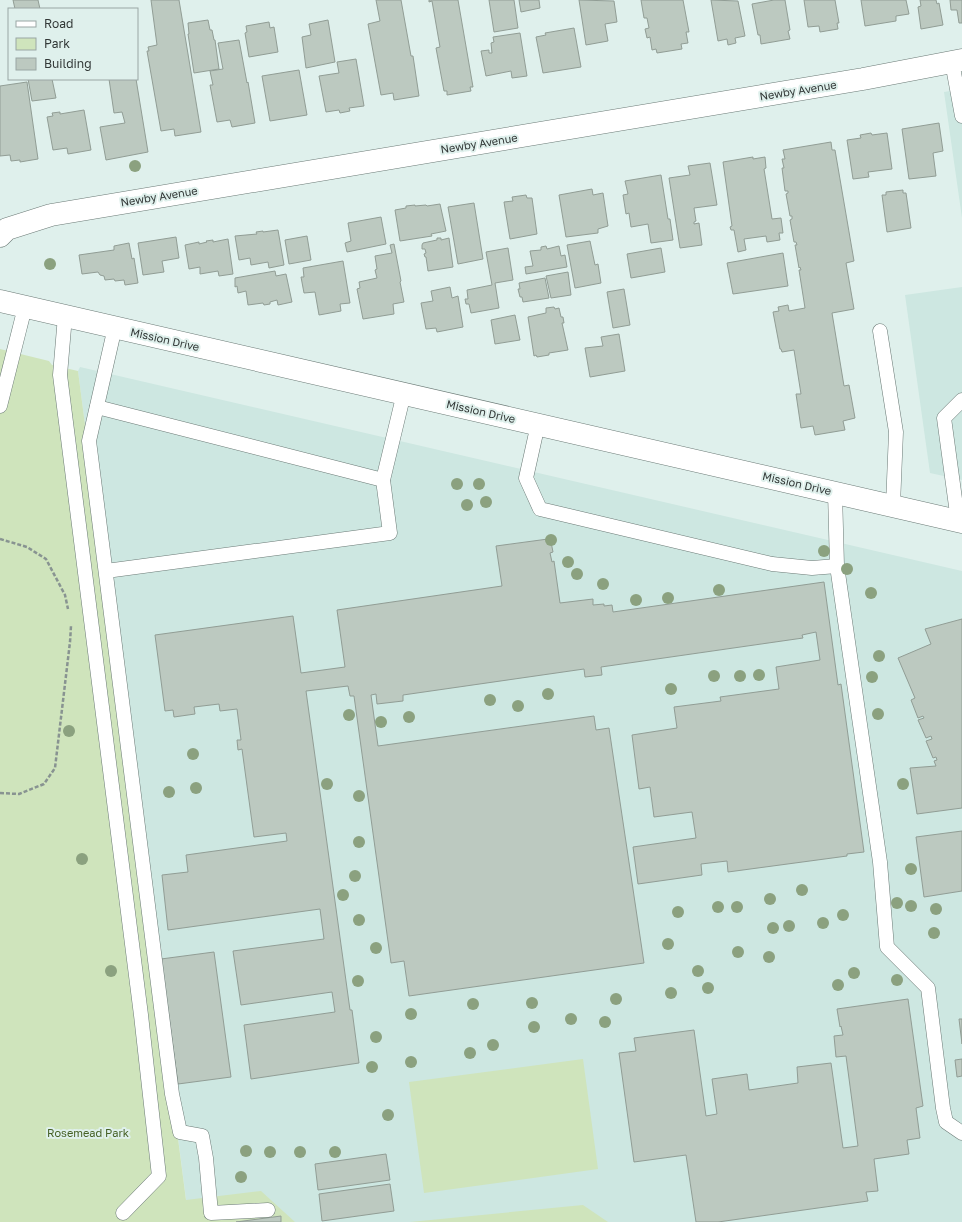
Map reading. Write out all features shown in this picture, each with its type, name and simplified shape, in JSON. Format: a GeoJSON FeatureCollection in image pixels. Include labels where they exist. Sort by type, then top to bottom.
{"type":"FeatureCollection","features":[{"type":"Feature","properties":{"kind":"main road","name":"Newby Avenue"},"geometry":{"type":"LineString","coordinates":[[0,236],[7,229],[51,215],[863,79],[957,61]]}},
{"type":"Feature","properties":{"kind":"main road","name":"Mission Drive"},"geometry":{"type":"LineString","coordinates":[[0,302],[115,327],[960,521]]}},
{"type":"Feature","properties":{"kind":"lane"},"geometry":{"type":"LineString","coordinates":[[957,61],[962,116]]}},
{"type":"Feature","properties":{"kind":"lane"},"geometry":{"type":"LineString","coordinates":[[0,406],[25,307]]}},
{"type":"Feature","properties":{"kind":"lane"},"geometry":{"type":"LineString","coordinates":[[65,316],[60,375],[141,1015],[159,1176],[123,1213]]}},
{"type":"Feature","properties":{"kind":"lane"},"geometry":{"type":"LineString","coordinates":[[115,327],[89,441],[172,1094],[180,1132],[202,1136],[211,1213],[268,1210]]}},
{"type":"Feature","properties":{"kind":"lane"},"geometry":{"type":"LineString","coordinates":[[880,330],[896,432],[893,505]]}},
{"type":"Feature","properties":{"kind":"lane"},"geometry":{"type":"LineString","coordinates":[[106,571],[390,533],[383,480],[404,393]]}},
{"type":"Feature","properties":{"kind":"lane"},"geometry":{"type":"LineString","coordinates":[[960,521],[944,418],[962,400]]}},
{"type":"Feature","properties":{"kind":"lane"},"geometry":{"type":"LineString","coordinates":[[97,407],[383,480]]}},
{"type":"Feature","properties":{"kind":"lane"},"geometry":{"type":"LineString","coordinates":[[538,424],[526,478],[540,509],[772,564],[812,568],[837,566]]}},
{"type":"Feature","properties":{"kind":"lane"},"geometry":{"type":"LineString","coordinates":[[835,492],[837,566],[880,862],[887,947],[928,988],[946,1122],[962,1133]]}},
{"type":"Feature","properties":{"kind":"path"},"geometry":{"type":"LineString","coordinates":[[0,539],[27,547],[46,559],[65,594],[69,612]]}},
{"type":"Feature","properties":{"kind":"path"},"geometry":{"type":"LineString","coordinates":[[0,793],[19,794],[44,784],[55,768],[70,642],[70,618]]}},
{"type":"Feature","properties":{"kind":"shaded area"},"geometry":{"type":"Polygon","coordinates":[[[962,89],[962,218],[944,92],[962,89]]]}},
{"type":"Feature","properties":{"kind":"shaded area"},"geometry":{"type":"Polygon","coordinates":[[[962,287],[962,480],[930,473],[905,295],[962,287]]]}},
{"type":"Feature","properties":{"kind":"shaded area"},"geometry":{"type":"Polygon","coordinates":[[[80,367],[962,571],[962,1222],[189,1222],[78,371],[80,367]]]}},
{"type":"Feature","properties":{"kind":"green space","name":"Rosemead Park"},"geometry":{"type":"Polygon","coordinates":[[[0,349],[49,361],[52,365],[78,371],[186,1200],[261,1191],[295,1222],[0,1222],[0,349]]]}},
{"type":"Feature","properties":{"kind":"green space"},"geometry":{"type":"Polygon","coordinates":[[[583,1059],[598,1169],[424,1193],[409,1082],[583,1059]]]}},
{"type":"Feature","properties":{"kind":"green space"},"geometry":{"type":"Polygon","coordinates":[[[583,1205],[608,1222],[410,1222],[583,1205]]]}},
{"type":"Feature","properties":{"kind":"building"},"geometry":{"type":"Polygon","coordinates":[[[13,0],[38,0],[40,8],[15,8],[13,0]]]}},
{"type":"Feature","properties":{"kind":"building"},"geometry":{"type":"Polygon","coordinates":[[[151,0],[179,0],[201,132],[175,136],[174,129],[161,131],[147,51],[149,51],[148,47],[157,45],[151,0]]]}},
{"type":"Feature","properties":{"kind":"building"},"geometry":{"type":"Polygon","coordinates":[[[376,0],[401,0],[411,56],[413,56],[419,96],[394,100],[393,93],[381,95],[368,24],[380,21],[376,0]]]}},
{"type":"Feature","properties":{"kind":"building"},"geometry":{"type":"Polygon","coordinates":[[[429,0],[458,0],[473,87],[470,87],[471,91],[447,95],[447,91],[444,91],[436,48],[440,47],[432,1],[429,2],[429,0]]]}},
{"type":"Feature","properties":{"kind":"building"},"geometry":{"type":"Polygon","coordinates":[[[489,0],[514,0],[518,28],[494,32],[489,0]]]}},
{"type":"Feature","properties":{"kind":"building"},"geometry":{"type":"Polygon","coordinates":[[[519,0],[539,0],[540,8],[521,12],[519,0]]]}},
{"type":"Feature","properties":{"kind":"building"},"geometry":{"type":"Polygon","coordinates":[[[579,0],[614,1],[617,22],[605,24],[608,41],[586,45],[579,0]]]}},
{"type":"Feature","properties":{"kind":"building"},"geometry":{"type":"Polygon","coordinates":[[[641,0],[683,0],[689,32],[686,32],[688,43],[681,44],[682,49],[657,53],[656,49],[652,50],[650,37],[647,38],[645,29],[649,28],[647,18],[644,18],[641,0]]]}},
{"type":"Feature","properties":{"kind":"building"},"geometry":{"type":"Polygon","coordinates":[[[711,0],[738,1],[745,36],[735,38],[736,43],[728,45],[727,39],[718,41],[711,0]]]}},
{"type":"Feature","properties":{"kind":"building"},"geometry":{"type":"Polygon","coordinates":[[[774,0],[785,0],[790,39],[761,44],[752,4],[774,0]]]}},
{"type":"Feature","properties":{"kind":"building"},"geometry":{"type":"Polygon","coordinates":[[[804,0],[835,0],[839,23],[837,23],[838,29],[820,32],[819,26],[808,27],[804,0]]]}},
{"type":"Feature","properties":{"kind":"building"},"geometry":{"type":"Polygon","coordinates":[[[861,0],[906,0],[909,14],[896,16],[896,21],[865,26],[861,0]]]}},
{"type":"Feature","properties":{"kind":"building"},"geometry":{"type":"Polygon","coordinates":[[[920,0],[936,0],[937,4],[939,3],[943,25],[921,29],[918,7],[921,6],[920,0]]]}},
{"type":"Feature","properties":{"kind":"building"},"geometry":{"type":"Polygon","coordinates":[[[950,0],[962,0],[962,23],[959,23],[957,10],[951,10],[950,0]]]}},
{"type":"Feature","properties":{"kind":"building"},"geometry":{"type":"Polygon","coordinates":[[[208,20],[210,30],[212,30],[215,40],[219,69],[194,73],[188,34],[188,23],[208,20]]]}},
{"type":"Feature","properties":{"kind":"building"},"geometry":{"type":"Polygon","coordinates":[[[328,20],[335,62],[306,68],[302,37],[311,35],[309,24],[328,20]]]}},
{"type":"Feature","properties":{"kind":"building"},"geometry":{"type":"Polygon","coordinates":[[[269,22],[270,28],[274,27],[278,52],[249,57],[245,33],[247,32],[246,26],[269,22]]]}},
{"type":"Feature","properties":{"kind":"building"},"geometry":{"type":"Polygon","coordinates":[[[574,28],[581,67],[543,73],[536,37],[546,35],[545,33],[574,28]]]}},
{"type":"Feature","properties":{"kind":"building"},"geometry":{"type":"Polygon","coordinates":[[[520,33],[527,76],[512,78],[511,71],[486,76],[481,51],[489,50],[489,53],[492,53],[491,43],[494,42],[493,37],[520,33]]]}},
{"type":"Feature","properties":{"kind":"building"},"geometry":{"type":"Polygon","coordinates":[[[239,40],[255,123],[232,127],[230,120],[217,122],[210,85],[213,85],[210,71],[223,69],[218,43],[239,40]]]}},
{"type":"Feature","properties":{"kind":"building"},"geometry":{"type":"Polygon","coordinates":[[[356,59],[364,106],[349,108],[350,111],[340,113],[339,110],[326,112],[319,76],[339,73],[337,62],[356,59]]]}},
{"type":"Feature","properties":{"kind":"building"},"geometry":{"type":"Polygon","coordinates":[[[299,70],[307,115],[270,121],[262,76],[299,70]]]}},
{"type":"Feature","properties":{"kind":"building"},"geometry":{"type":"Polygon","coordinates":[[[28,80],[52,80],[56,98],[32,101],[28,80]]]}},
{"type":"Feature","properties":{"kind":"building"},"geometry":{"type":"Polygon","coordinates":[[[109,80],[136,80],[148,152],[106,160],[100,127],[125,123],[122,112],[114,113],[109,80]]]}},
{"type":"Feature","properties":{"kind":"building"},"geometry":{"type":"Polygon","coordinates":[[[27,82],[38,159],[20,162],[20,160],[11,161],[10,155],[0,156],[0,86],[27,82]]]}},
{"type":"Feature","properties":{"kind":"building"},"geometry":{"type":"Polygon","coordinates":[[[84,110],[91,150],[68,154],[67,148],[53,150],[47,117],[53,116],[52,113],[60,112],[60,114],[84,110]]]}},
{"type":"Feature","properties":{"kind":"building"},"geometry":{"type":"Polygon","coordinates":[[[939,123],[943,151],[933,153],[936,176],[909,179],[902,129],[939,123]]]}},
{"type":"Feature","properties":{"kind":"building"},"geometry":{"type":"Polygon","coordinates":[[[871,133],[872,135],[887,133],[892,169],[868,172],[869,177],[853,179],[847,140],[861,138],[860,135],[871,133]]]}},
{"type":"Feature","properties":{"kind":"building"},"geometry":{"type":"Polygon","coordinates":[[[831,142],[832,150],[835,150],[854,261],[846,263],[854,309],[832,313],[844,386],[849,385],[855,418],[843,421],[845,430],[815,435],[813,426],[801,428],[796,394],[801,394],[794,350],[782,352],[780,349],[773,312],[779,311],[778,307],[788,305],[789,311],[805,308],[799,270],[801,270],[800,267],[799,268],[795,245],[797,245],[796,242],[794,242],[790,220],[792,219],[792,216],[790,216],[786,194],[788,191],[785,191],[782,168],[784,168],[782,159],[785,159],[783,150],[831,142]]]}},
{"type":"Feature","properties":{"kind":"building"},"geometry":{"type":"Polygon","coordinates":[[[753,157],[753,159],[765,157],[766,168],[764,169],[772,219],[781,218],[783,233],[779,233],[780,240],[767,242],[766,236],[744,239],[746,250],[738,252],[734,230],[731,230],[730,227],[732,226],[723,162],[753,157]]]}},
{"type":"Feature","properties":{"kind":"building"},"geometry":{"type":"Polygon","coordinates":[[[710,163],[717,205],[694,208],[696,221],[694,224],[699,223],[702,245],[680,248],[669,178],[690,175],[688,166],[710,163]]]}},
{"type":"Feature","properties":{"kind":"building"},"geometry":{"type":"Polygon","coordinates":[[[661,175],[673,240],[651,243],[648,224],[631,227],[629,213],[626,214],[623,195],[628,194],[625,181],[661,175]]]}},
{"type":"Feature","properties":{"kind":"building"},"geometry":{"type":"Polygon","coordinates":[[[592,189],[593,195],[603,193],[608,226],[598,229],[598,233],[566,237],[559,195],[592,189]]]}},
{"type":"Feature","properties":{"kind":"building"},"geometry":{"type":"Polygon","coordinates":[[[903,190],[903,193],[906,193],[911,228],[887,232],[882,195],[886,195],[886,192],[903,190]]]}},
{"type":"Feature","properties":{"kind":"building"},"geometry":{"type":"Polygon","coordinates":[[[526,195],[527,198],[532,198],[537,234],[510,239],[504,202],[513,201],[512,197],[526,195]]]}},
{"type":"Feature","properties":{"kind":"building"},"geometry":{"type":"Polygon","coordinates":[[[474,203],[483,259],[458,264],[448,207],[474,203]]]}},
{"type":"Feature","properties":{"kind":"building"},"geometry":{"type":"Polygon","coordinates":[[[440,204],[446,231],[431,234],[432,236],[400,241],[395,210],[406,208],[406,206],[427,206],[440,204]]]}},
{"type":"Feature","properties":{"kind":"building"},"geometry":{"type":"Polygon","coordinates":[[[381,217],[386,244],[347,252],[345,243],[351,241],[348,223],[381,217]]]}},
{"type":"Feature","properties":{"kind":"building"},"geometry":{"type":"Polygon","coordinates":[[[278,230],[284,265],[269,268],[268,262],[251,265],[250,258],[239,260],[235,236],[278,230]]]}},
{"type":"Feature","properties":{"kind":"building"},"geometry":{"type":"Polygon","coordinates":[[[307,236],[311,260],[289,264],[285,240],[307,236]]]}},
{"type":"Feature","properties":{"kind":"building"},"geometry":{"type":"Polygon","coordinates":[[[176,237],[179,258],[162,261],[164,272],[143,275],[138,243],[176,237]]]}},
{"type":"Feature","properties":{"kind":"building"},"geometry":{"type":"Polygon","coordinates":[[[437,238],[441,238],[441,240],[449,238],[453,267],[428,271],[426,257],[424,254],[426,253],[425,249],[422,249],[422,245],[423,243],[437,240],[437,238]]]}},
{"type":"Feature","properties":{"kind":"building"},"geometry":{"type":"Polygon","coordinates":[[[228,239],[233,274],[219,276],[218,271],[200,274],[200,267],[189,269],[185,245],[228,239]]]}},
{"type":"Feature","properties":{"kind":"building"},"geometry":{"type":"Polygon","coordinates":[[[590,241],[595,265],[598,264],[601,283],[575,288],[567,245],[590,241]]]}},
{"type":"Feature","properties":{"kind":"building"},"geometry":{"type":"Polygon","coordinates":[[[129,243],[132,259],[134,258],[138,283],[125,285],[124,280],[105,280],[104,276],[100,275],[98,272],[82,274],[79,255],[114,250],[114,246],[129,243]]]}},
{"type":"Feature","properties":{"kind":"building"},"geometry":{"type":"Polygon","coordinates":[[[394,244],[404,302],[393,304],[394,314],[363,319],[357,289],[360,288],[359,282],[377,278],[375,270],[377,269],[375,256],[392,253],[390,245],[394,244]]]}},
{"type":"Feature","properties":{"kind":"building"},"geometry":{"type":"Polygon","coordinates":[[[546,246],[547,249],[559,246],[561,256],[565,255],[567,267],[526,274],[525,267],[533,266],[530,251],[541,250],[541,247],[546,246]]]}},
{"type":"Feature","properties":{"kind":"building"},"geometry":{"type":"Polygon","coordinates":[[[508,248],[513,280],[495,283],[499,308],[471,313],[469,304],[466,304],[465,299],[468,299],[467,290],[492,285],[486,252],[508,248]]]}},
{"type":"Feature","properties":{"kind":"building"},"geometry":{"type":"Polygon","coordinates":[[[661,248],[665,272],[631,278],[627,254],[661,248]]]}},
{"type":"Feature","properties":{"kind":"building"},"geometry":{"type":"Polygon","coordinates":[[[783,253],[788,286],[733,294],[727,263],[783,253]]]}},
{"type":"Feature","properties":{"kind":"building"},"geometry":{"type":"Polygon","coordinates":[[[343,261],[350,303],[340,304],[341,311],[319,315],[315,292],[304,293],[301,277],[304,277],[303,268],[343,261]]]}},
{"type":"Feature","properties":{"kind":"building"},"geometry":{"type":"Polygon","coordinates":[[[275,271],[276,276],[286,274],[292,302],[278,305],[277,300],[270,302],[270,304],[264,305],[263,303],[248,305],[246,291],[238,293],[237,286],[235,287],[235,278],[275,271]]]}},
{"type":"Feature","properties":{"kind":"building"},"geometry":{"type":"Polygon","coordinates":[[[568,272],[571,295],[551,298],[546,276],[568,272]]]}},
{"type":"Feature","properties":{"kind":"building"},"geometry":{"type":"Polygon","coordinates":[[[545,278],[549,298],[523,302],[518,289],[520,289],[519,283],[545,278]]]}},
{"type":"Feature","properties":{"kind":"building"},"geometry":{"type":"Polygon","coordinates":[[[450,287],[452,298],[458,296],[463,327],[437,332],[436,328],[426,329],[421,303],[433,301],[431,291],[450,287]]]}},
{"type":"Feature","properties":{"kind":"building"},"geometry":{"type":"Polygon","coordinates":[[[624,289],[630,325],[613,328],[607,292],[624,289]]]}},
{"type":"Feature","properties":{"kind":"building"},"geometry":{"type":"Polygon","coordinates":[[[554,307],[555,309],[559,308],[561,317],[563,317],[564,323],[562,323],[568,350],[549,353],[549,355],[534,356],[528,317],[546,313],[546,308],[554,307]]]}},
{"type":"Feature","properties":{"kind":"building"},"geometry":{"type":"Polygon","coordinates":[[[515,315],[520,340],[495,344],[491,320],[515,315]]]}},
{"type":"Feature","properties":{"kind":"building"},"geometry":{"type":"Polygon","coordinates":[[[619,334],[625,371],[590,377],[585,348],[603,346],[601,337],[619,334]]]}},
{"type":"Feature","properties":{"kind":"building"},"geometry":{"type":"Polygon","coordinates":[[[548,539],[548,542],[551,542],[553,552],[550,553],[552,562],[554,561],[560,603],[593,599],[593,605],[612,605],[613,612],[824,582],[838,685],[841,684],[864,852],[847,854],[847,856],[728,872],[727,861],[701,864],[702,875],[638,884],[633,847],[696,838],[692,812],[654,817],[650,787],[639,789],[632,735],[677,728],[674,707],[721,701],[720,697],[779,689],[776,667],[820,660],[816,632],[802,635],[803,638],[601,667],[602,675],[585,677],[584,669],[403,695],[403,701],[377,704],[376,694],[371,695],[378,746],[594,716],[596,730],[609,728],[644,963],[409,996],[404,961],[391,963],[354,696],[350,696],[348,686],[306,691],[350,1010],[352,1010],[359,1063],[251,1079],[244,1025],[335,1012],[332,992],[241,1005],[233,951],[324,939],[320,909],[168,930],[162,875],[188,872],[186,855],[287,841],[286,833],[254,837],[242,749],[238,750],[237,740],[241,740],[237,709],[220,711],[219,704],[194,707],[195,714],[174,717],[173,710],[165,711],[155,635],[293,616],[301,673],[345,667],[337,610],[502,586],[496,546],[548,539]]]}},
{"type":"Feature","properties":{"kind":"building"},"geometry":{"type":"Polygon","coordinates":[[[962,619],[962,808],[917,814],[910,768],[936,766],[934,761],[937,760],[936,757],[933,758],[926,741],[932,739],[931,736],[926,738],[918,720],[924,718],[923,716],[918,718],[911,700],[915,698],[898,658],[931,644],[925,629],[962,619]]]}},
{"type":"Feature","properties":{"kind":"building"},"geometry":{"type":"Polygon","coordinates":[[[962,831],[962,891],[924,897],[916,837],[962,831]]]}},
{"type":"Feature","properties":{"kind":"building"},"geometry":{"type":"Polygon","coordinates":[[[214,952],[231,1077],[178,1084],[161,959],[214,952]]]}},
{"type":"Feature","properties":{"kind":"building"},"geometry":{"type":"Polygon","coordinates":[[[908,999],[923,1106],[916,1108],[920,1138],[907,1140],[909,1154],[874,1159],[878,1191],[866,1192],[868,1201],[718,1222],[696,1222],[686,1155],[634,1162],[619,1053],[636,1051],[634,1038],[694,1030],[706,1116],[717,1114],[712,1079],[747,1074],[749,1090],[798,1083],[797,1067],[831,1063],[843,1148],[858,1146],[846,1056],[836,1057],[834,1036],[843,1035],[837,1009],[908,999]]]}},
{"type":"Feature","properties":{"kind":"building"},"geometry":{"type":"Polygon","coordinates":[[[959,1019],[962,1019],[962,1044],[959,1019]]]}},
{"type":"Feature","properties":{"kind":"building"},"geometry":{"type":"Polygon","coordinates":[[[962,1059],[962,1076],[957,1077],[955,1060],[962,1059]]]}},
{"type":"Feature","properties":{"kind":"building"},"geometry":{"type":"Polygon","coordinates":[[[386,1154],[390,1180],[318,1190],[315,1164],[386,1154]]]}},
{"type":"Feature","properties":{"kind":"building"},"geometry":{"type":"Polygon","coordinates":[[[390,1184],[394,1211],[322,1221],[319,1194],[390,1184]]]}},
{"type":"Feature","properties":{"kind":"building"},"geometry":{"type":"Polygon","coordinates":[[[281,1216],[281,1222],[236,1222],[281,1216]]]}}]}
